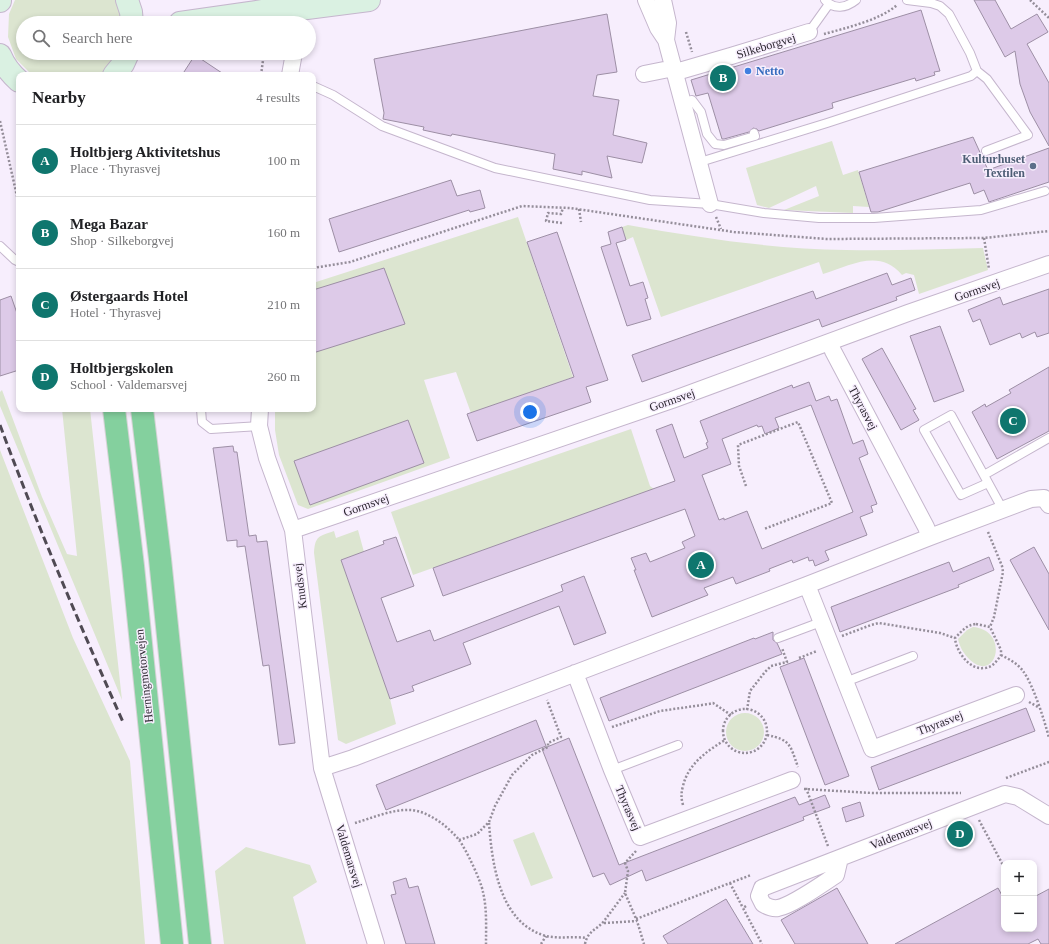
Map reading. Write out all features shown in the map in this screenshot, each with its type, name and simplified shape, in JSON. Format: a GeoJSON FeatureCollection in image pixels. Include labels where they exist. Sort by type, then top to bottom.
{"type":"FeatureCollection","features":[{"type":"Feature","properties":{"kind":"highway","name":"Herningmotorvejen"},"geometry":{"type":"LineString","coordinates":[[114,412],[133,566],[172,944]]}},
{"type":"Feature","properties":{"kind":"highway"},"geometry":{"type":"LineString","coordinates":[[142,412],[160,559],[200,944]]}},
{"type":"Feature","properties":{"kind":"main road"},"geometry":{"type":"LineString","coordinates":[[127,0],[131,16]]}},
{"type":"Feature","properties":{"kind":"main road"},"geometry":{"type":"LineString","coordinates":[[214,16],[262,6],[299,11],[369,0]]}},
{"type":"Feature","properties":{"kind":"main road"},"geometry":{"type":"LineString","coordinates":[[0,55],[4,64],[16,78]]}},
{"type":"Feature","properties":{"kind":"main road"},"geometry":{"type":"LineString","coordinates":[[116,72],[125,60]]}},
{"type":"Feature","properties":{"kind":"street"},"geometry":{"type":"LineString","coordinates":[[646,0],[658,28],[666,40],[684,102],[710,204]]}},
{"type":"Feature","properties":{"kind":"street"},"geometry":{"type":"LineString","coordinates":[[663,0],[668,23],[666,40]]}},
{"type":"Feature","properties":{"kind":"street","name":"Silkeborgvej"},"geometry":{"type":"LineString","coordinates":[[644,74],[675,70],[732,59],[809,32]]}},
{"type":"Feature","properties":{"kind":"street"},"geometry":{"type":"LineString","coordinates":[[291,72],[293,60]]}},
{"type":"Feature","properties":{"kind":"street","name":"Gormsvej"},"geometry":{"type":"LineString","coordinates":[[293,530],[672,400],[1049,264]]}},
{"type":"Feature","properties":{"kind":"street","name":"Thyrasvej"},"geometry":{"type":"LineString","coordinates":[[830,343],[930,537]]}},
{"type":"Feature","properties":{"kind":"street","name":"Knudsvej"},"geometry":{"type":"LineString","coordinates":[[260,412],[259,426],[267,458],[293,530],[322,768]]}},
{"type":"Feature","properties":{"kind":"street"},"geometry":{"type":"LineString","coordinates":[[322,768],[353,758],[982,517],[1031,500],[1044,498],[1049,505]]}},
{"type":"Feature","properties":{"kind":"street","name":"Thyrasvej"},"geometry":{"type":"LineString","coordinates":[[807,585],[872,749],[1016,695]]}},
{"type":"Feature","properties":{"kind":"street","name":"Thyrasvej"},"geometry":{"type":"LineString","coordinates":[[575,673],[612,770],[640,837],[792,780]]}},
{"type":"Feature","properties":{"kind":"street","name":"Valdemarsvej"},"geometry":{"type":"LineString","coordinates":[[322,768],[376,944]]}},
{"type":"Feature","properties":{"kind":"street","name":"Valdemarsvej"},"geometry":{"type":"LineString","coordinates":[[760,896],[762,888],[1005,794],[1018,797],[1049,816]]}},
{"type":"Feature","properties":{"kind":"street"},"geometry":{"type":"LineString","coordinates":[[760,896],[763,904],[769,908],[777,908],[789,904],[836,875],[840,858]]}},
{"type":"Feature","properties":{"kind":"lane"},"geometry":{"type":"LineString","coordinates":[[809,32],[827,2],[833,6],[841,7],[849,5],[856,0]]}},
{"type":"Feature","properties":{"kind":"lane"},"geometry":{"type":"LineString","coordinates":[[907,0],[931,3],[940,6],[949,14],[970,53],[977,72],[987,79],[1028,135],[986,150]]}},
{"type":"Feature","properties":{"kind":"lane"},"geometry":{"type":"LineString","coordinates":[[700,162],[941,86],[971,76],[977,72]]}},
{"type":"Feature","properties":{"kind":"lane"},"geometry":{"type":"LineString","coordinates":[[316,87],[332,95],[382,126],[495,168],[650,200],[710,204],[764,213],[819,218],[874,218],[981,210],[1045,191]]}},
{"type":"Feature","properties":{"kind":"lane"},"geometry":{"type":"LineString","coordinates":[[684,102],[692,100],[701,112],[707,134],[715,144],[724,146],[755,136],[754,133]]}},
{"type":"Feature","properties":{"kind":"lane"},"geometry":{"type":"LineString","coordinates":[[0,246],[16,261]]}},
{"type":"Feature","properties":{"kind":"lane"},"geometry":{"type":"LineString","coordinates":[[201,412],[202,422],[211,429],[259,426]]}},
{"type":"Feature","properties":{"kind":"lane"},"geometry":{"type":"LineString","coordinates":[[988,483],[960,495],[924,430],[951,415],[1003,510]]}},
{"type":"Feature","properties":{"kind":"lane"},"geometry":{"type":"LineString","coordinates":[[984,475],[1049,438]]}},
{"type":"Feature","properties":{"kind":"lane"},"geometry":{"type":"LineString","coordinates":[[778,638],[821,622]]}},
{"type":"Feature","properties":{"kind":"lane"},"geometry":{"type":"LineString","coordinates":[[845,682],[913,656]]}},
{"type":"Feature","properties":{"kind":"lane"},"geometry":{"type":"LineString","coordinates":[[612,770],[678,745]]}},
{"type":"Feature","properties":{"kind":"path"},"geometry":{"type":"LineString","coordinates":[[809,32],[816,37],[860,24],[892,9],[902,0]]}},
{"type":"Feature","properties":{"kind":"path"},"geometry":{"type":"LineString","coordinates":[[1030,0],[1049,18]]}},
{"type":"Feature","properties":{"kind":"path"},"geometry":{"type":"LineString","coordinates":[[686,32],[696,66]]}},
{"type":"Feature","properties":{"kind":"path"},"geometry":{"type":"LineString","coordinates":[[261,72],[263,60]]}},
{"type":"Feature","properties":{"kind":"path"},"geometry":{"type":"LineString","coordinates":[[0,121],[16,192]]}},
{"type":"Feature","properties":{"kind":"path"},"geometry":{"type":"LineString","coordinates":[[316,268],[350,262],[522,206],[579,209],[734,232],[827,239],[984,238],[1049,231]]}},
{"type":"Feature","properties":{"kind":"path"},"geometry":{"type":"LineString","coordinates":[[562,208],[561,214],[548,213],[546,221],[562,223]]}},
{"type":"Feature","properties":{"kind":"path"},"geometry":{"type":"LineString","coordinates":[[579,209],[581,222]]}},
{"type":"Feature","properties":{"kind":"path"},"geometry":{"type":"LineString","coordinates":[[984,238],[990,272],[994,284]]}},
{"type":"Feature","properties":{"kind":"path"},"geometry":{"type":"LineString","coordinates":[[746,486],[739,466],[738,445],[798,422],[832,503],[764,529]]}},
{"type":"Feature","properties":{"kind":"path"},"geometry":{"type":"LineString","coordinates":[[982,517],[1002,566],[1003,572],[994,617],[990,627]]}},
{"type":"Feature","properties":{"kind":"path"},"geometry":{"type":"LineString","coordinates":[[799,658],[829,643],[879,623],[940,633],[955,638]]}},
{"type":"Feature","properties":{"kind":"path"},"geometry":{"type":"LineString","coordinates":[[983,624],[990,627],[1001,650],[1001,655],[995,664],[990,667],[984,668],[972,665],[960,653],[955,638],[969,625],[983,624]]}},
{"type":"Feature","properties":{"kind":"path"},"geometry":{"type":"LineString","coordinates":[[747,710],[750,691],[771,666],[788,662]]}},
{"type":"Feature","properties":{"kind":"path"},"geometry":{"type":"LineString","coordinates":[[459,840],[477,834],[489,822],[495,806],[512,775],[532,755],[548,747],[548,743],[561,737],[546,697]]}},
{"type":"Feature","properties":{"kind":"path"},"geometry":{"type":"LineString","coordinates":[[598,732],[648,714],[709,704],[713,704],[731,715]]}},
{"type":"Feature","properties":{"kind":"path"},"geometry":{"type":"LineString","coordinates":[[747,710],[756,713],[765,722],[767,728],[764,741],[760,747],[748,753],[741,753],[729,746],[723,733],[726,720],[731,715],[737,711],[747,710]]}},
{"type":"Feature","properties":{"kind":"path"},"geometry":{"type":"LineString","coordinates":[[689,819],[681,799],[683,786],[687,776],[702,756],[725,740]]}},
{"type":"Feature","properties":{"kind":"path"},"geometry":{"type":"LineString","coordinates":[[972,807],[1001,861]]}},
{"type":"Feature","properties":{"kind":"path"},"geometry":{"type":"LineString","coordinates":[[354,823],[395,812],[412,810],[432,817],[459,840],[475,871],[484,893],[486,944]]}},
{"type":"Feature","properties":{"kind":"path"},"geometry":{"type":"LineString","coordinates":[[489,822],[495,868],[507,904],[519,920],[546,936],[586,938]]}},
{"type":"Feature","properties":{"kind":"path"},"geometry":{"type":"LineString","coordinates":[[585,944],[586,938],[592,930],[603,923],[625,892],[628,871],[625,863],[636,852],[640,837]]}},
{"type":"Feature","properties":{"kind":"path"},"geometry":{"type":"LineString","coordinates":[[730,884],[762,944]]}},
{"type":"Feature","properties":{"kind":"path"},"geometry":{"type":"LineString","coordinates":[[625,892],[637,921],[644,944]]}},
{"type":"Feature","properties":{"kind":"path"},"geometry":{"type":"LineString","coordinates":[[743,908],[753,903],[760,896]]}},
{"type":"Feature","properties":{"kind":"path"},"geometry":{"type":"LineString","coordinates":[[603,923],[637,921]]}},
{"type":"Feature","properties":{"kind":"path"},"geometry":{"type":"LineString","coordinates":[[541,944],[546,936]]}},
{"type":"Feature","properties":{"kind":"green space"},"geometry":{"type":"Polygon","coordinates":[[[15,0],[118,0],[123,16],[16,16],[16,59],[8,37],[9,14],[15,0]]]}},
{"type":"Feature","properties":{"kind":"green space"},"geometry":{"type":"Polygon","coordinates":[[[17,60],[115,60],[103,72],[29,72],[17,60]]]}},
{"type":"Feature","properties":{"kind":"green space"},"geometry":{"type":"Polygon","coordinates":[[[832,141],[843,175],[858,170],[869,207],[853,206],[853,213],[784,210],[819,196],[816,186],[769,208],[757,205],[746,168],[832,141]]]}},
{"type":"Feature","properties":{"kind":"green space"},"geometry":{"type":"Polygon","coordinates":[[[518,217],[573,377],[471,413],[456,372],[424,380],[450,458],[308,509],[298,505],[279,455],[275,430],[275,412],[316,412],[316,282],[518,217]]]}},
{"type":"Feature","properties":{"kind":"green space"},"geometry":{"type":"Polygon","coordinates":[[[628,225],[709,238],[791,248],[897,250],[983,248],[988,270],[919,294],[914,275],[906,273],[902,275],[893,267],[884,262],[875,260],[854,263],[823,274],[819,262],[661,317],[633,237],[626,240],[622,227],[628,225]]]}},
{"type":"Feature","properties":{"kind":"green space"},"geometry":{"type":"Polygon","coordinates":[[[2,390],[42,497],[67,554],[77,556],[62,412],[90,412],[122,700],[0,406],[0,392],[2,390]]]}},
{"type":"Feature","properties":{"kind":"green space"},"geometry":{"type":"Polygon","coordinates":[[[631,429],[650,486],[654,489],[413,575],[391,512],[631,429]]]}},
{"type":"Feature","properties":{"kind":"green space"},"geometry":{"type":"Polygon","coordinates":[[[0,450],[73,638],[130,761],[145,944],[0,944],[0,450]]]}},
{"type":"Feature","properties":{"kind":"green space"},"geometry":{"type":"Polygon","coordinates":[[[358,530],[364,552],[341,560],[390,699],[396,724],[346,744],[338,740],[314,553],[315,543],[321,536],[334,531],[336,538],[358,530]]]}},
{"type":"Feature","properties":{"kind":"green space"},"geometry":{"type":"Polygon","coordinates":[[[973,627],[985,630],[992,637],[995,645],[996,654],[993,661],[987,665],[979,666],[970,660],[960,645],[958,639],[967,630],[973,627]]]}},
{"type":"Feature","properties":{"kind":"green space"},"geometry":{"type":"Polygon","coordinates":[[[741,713],[749,713],[761,722],[764,732],[761,742],[755,748],[749,751],[741,751],[729,742],[726,736],[726,728],[735,716],[741,713]]]}},
{"type":"Feature","properties":{"kind":"green space"},"geometry":{"type":"Polygon","coordinates":[[[534,832],[553,878],[531,886],[513,840],[534,832]]]}},
{"type":"Feature","properties":{"kind":"green space"},"geometry":{"type":"Polygon","coordinates":[[[246,847],[310,865],[317,882],[293,897],[306,944],[224,944],[215,871],[246,847]]]}},
{"type":"Feature","properties":{"kind":"building"},"geometry":{"type":"Polygon","coordinates":[[[974,0],[995,0],[1011,29],[1037,14],[1048,32],[1027,44],[1049,83],[1049,146],[1030,112],[1020,84],[1015,51],[1005,57],[974,0]]]}},
{"type":"Feature","properties":{"kind":"building"},"geometry":{"type":"Polygon","coordinates":[[[921,10],[940,71],[934,72],[935,75],[916,81],[915,78],[832,103],[833,108],[759,131],[753,128],[749,132],[724,139],[722,139],[708,93],[696,96],[691,80],[921,10]]]}},
{"type":"Feature","properties":{"kind":"building"},"geometry":{"type":"Polygon","coordinates":[[[607,14],[617,72],[597,75],[593,96],[619,100],[613,135],[647,143],[642,163],[607,156],[612,178],[582,171],[582,175],[553,169],[555,154],[452,134],[451,136],[423,130],[424,127],[383,119],[384,113],[374,59],[607,14]]]}},
{"type":"Feature","properties":{"kind":"building"},"geometry":{"type":"Polygon","coordinates":[[[192,60],[202,60],[220,72],[184,72],[192,60]]]}},
{"type":"Feature","properties":{"kind":"building"},"geometry":{"type":"Polygon","coordinates":[[[973,137],[988,170],[1049,148],[1049,182],[989,202],[984,190],[974,194],[970,183],[878,212],[871,212],[859,172],[973,137]]]}},
{"type":"Feature","properties":{"kind":"building"},"geometry":{"type":"Polygon","coordinates":[[[451,180],[457,196],[480,190],[485,208],[470,212],[469,210],[339,252],[329,219],[451,180]]]}},
{"type":"Feature","properties":{"kind":"building"},"geometry":{"type":"Polygon","coordinates":[[[622,227],[626,240],[616,243],[630,286],[643,282],[648,298],[645,299],[651,319],[627,326],[601,247],[611,244],[608,232],[622,227]]]}},
{"type":"Feature","properties":{"kind":"building"},"geometry":{"type":"Polygon","coordinates":[[[557,232],[608,380],[586,387],[591,402],[477,441],[467,414],[574,377],[527,242],[557,232]]]}},
{"type":"Feature","properties":{"kind":"building"},"geometry":{"type":"Polygon","coordinates":[[[384,268],[405,324],[316,352],[316,289],[384,268]]]}},
{"type":"Feature","properties":{"kind":"building"},"geometry":{"type":"Polygon","coordinates":[[[887,273],[892,285],[911,278],[915,290],[896,297],[897,300],[822,327],[819,319],[642,382],[632,355],[813,291],[816,299],[887,273]]]}},
{"type":"Feature","properties":{"kind":"building"},"geometry":{"type":"Polygon","coordinates":[[[1049,289],[1049,333],[1037,337],[1035,332],[1022,338],[1020,333],[990,345],[980,319],[973,322],[968,310],[1000,297],[1003,305],[1049,289]]]}},
{"type":"Feature","properties":{"kind":"building"},"geometry":{"type":"Polygon","coordinates":[[[11,296],[16,310],[16,371],[0,376],[0,300],[11,296]]]}},
{"type":"Feature","properties":{"kind":"building"},"geometry":{"type":"Polygon","coordinates":[[[940,326],[964,391],[934,402],[910,336],[940,326]]]}},
{"type":"Feature","properties":{"kind":"building"},"geometry":{"type":"Polygon","coordinates":[[[882,348],[916,409],[913,410],[919,420],[901,430],[862,359],[882,348]]]}},
{"type":"Feature","properties":{"kind":"building"},"geometry":{"type":"Polygon","coordinates":[[[1049,367],[1049,431],[997,459],[972,412],[985,404],[986,407],[1011,393],[1009,390],[1049,367]]]}},
{"type":"Feature","properties":{"kind":"building"},"geometry":{"type":"Polygon","coordinates":[[[809,382],[816,401],[829,396],[831,401],[837,399],[853,444],[863,440],[868,454],[859,458],[877,504],[871,506],[873,512],[860,517],[867,535],[825,551],[829,560],[815,566],[813,560],[809,561],[808,557],[793,563],[792,560],[769,569],[770,571],[736,584],[733,577],[704,588],[708,595],[652,617],[631,558],[646,553],[650,562],[685,548],[682,542],[695,536],[685,509],[443,596],[433,568],[675,481],[656,430],[672,424],[684,458],[708,448],[706,443],[708,442],[700,421],[792,385],[793,388],[809,382]],[[811,405],[775,418],[779,428],[765,434],[762,426],[758,427],[757,425],[722,439],[731,464],[702,475],[719,520],[724,518],[724,520],[747,511],[762,549],[853,512],[811,405]]]}},
{"type":"Feature","properties":{"kind":"building"},"geometry":{"type":"Polygon","coordinates":[[[408,420],[424,463],[310,505],[294,461],[408,420]]]}},
{"type":"Feature","properties":{"kind":"building"},"geometry":{"type":"Polygon","coordinates":[[[233,446],[234,452],[237,452],[249,536],[256,535],[257,542],[267,541],[295,743],[279,745],[269,665],[263,666],[245,546],[237,547],[237,540],[227,541],[213,448],[233,446]]]}},
{"type":"Feature","properties":{"kind":"building"},"geometry":{"type":"Polygon","coordinates":[[[396,537],[414,586],[381,598],[397,642],[430,630],[434,641],[563,591],[561,585],[584,576],[606,633],[574,645],[559,606],[463,643],[471,664],[412,686],[414,691],[390,699],[341,560],[384,544],[383,541],[396,537]]]}},
{"type":"Feature","properties":{"kind":"building"},"geometry":{"type":"Polygon","coordinates":[[[1034,547],[1049,574],[1049,630],[1010,560],[1034,547]]]}},
{"type":"Feature","properties":{"kind":"building"},"geometry":{"type":"Polygon","coordinates":[[[989,557],[994,570],[958,585],[959,587],[840,632],[831,607],[949,562],[953,572],[989,557]]]}},
{"type":"Feature","properties":{"kind":"building"},"geometry":{"type":"Polygon","coordinates":[[[773,632],[773,640],[777,643],[782,654],[609,721],[600,698],[773,632]]]}},
{"type":"Feature","properties":{"kind":"building"},"geometry":{"type":"Polygon","coordinates":[[[804,658],[849,776],[825,785],[780,667],[804,658]]]}},
{"type":"Feature","properties":{"kind":"building"},"geometry":{"type":"Polygon","coordinates":[[[1026,708],[1035,731],[879,790],[871,767],[1026,708]]]}},
{"type":"Feature","properties":{"kind":"building"},"geometry":{"type":"Polygon","coordinates":[[[536,720],[546,746],[386,810],[376,785],[536,720]]]}},
{"type":"Feature","properties":{"kind":"building"},"geometry":{"type":"Polygon","coordinates":[[[569,738],[619,865],[795,797],[799,805],[825,795],[830,807],[803,817],[804,820],[646,881],[642,870],[610,885],[604,873],[593,877],[542,749],[569,738]]]}},
{"type":"Feature","properties":{"kind":"building"},"geometry":{"type":"Polygon","coordinates":[[[860,802],[864,816],[846,822],[842,808],[860,802]]]}},
{"type":"Feature","properties":{"kind":"building"},"geometry":{"type":"Polygon","coordinates":[[[406,878],[409,888],[418,886],[435,944],[406,944],[391,895],[396,894],[393,882],[406,878]]]}},
{"type":"Feature","properties":{"kind":"building"},"geometry":{"type":"Polygon","coordinates":[[[837,888],[868,944],[795,944],[781,920],[837,888]]]}},
{"type":"Feature","properties":{"kind":"building"},"geometry":{"type":"Polygon","coordinates":[[[998,888],[1001,894],[1001,932],[1037,932],[1037,895],[1049,889],[1049,944],[1041,944],[1038,939],[1028,944],[895,944],[998,888]]]}},
{"type":"Feature","properties":{"kind":"building"},"geometry":{"type":"Polygon","coordinates":[[[726,899],[753,944],[668,944],[663,936],[726,899]]]}},
{"type":"Feature","properties":{"kind":"railway"},"geometry":{"type":"LineString","coordinates":[[0,425],[59,574],[123,722]]}},
{"type":"Feature","properties":{"kind":"place","name":"Netto"},"geometry":{"type":"Point","coordinates":[748,71]}},
{"type":"Feature","properties":{"kind":"place","name":"Mega Bazar"},"geometry":{"type":"Point","coordinates":[723,78]}},
{"type":"Feature","properties":{"kind":"place","name":"Kulturhuset Textilen"},"geometry":{"type":"Point","coordinates":[1033,166]}},
{"type":"Feature","properties":{"kind":"place","name":"Østergaards Hotel"},"geometry":{"type":"Point","coordinates":[1013,421]}},
{"type":"Feature","properties":{"kind":"place","name":"Holtbjerg Aktivitetshus"},"geometry":{"type":"Point","coordinates":[701,565]}},
{"type":"Feature","properties":{"kind":"place","name":"Holtbjergskolen"},"geometry":{"type":"Point","coordinates":[960,834]}}]}
